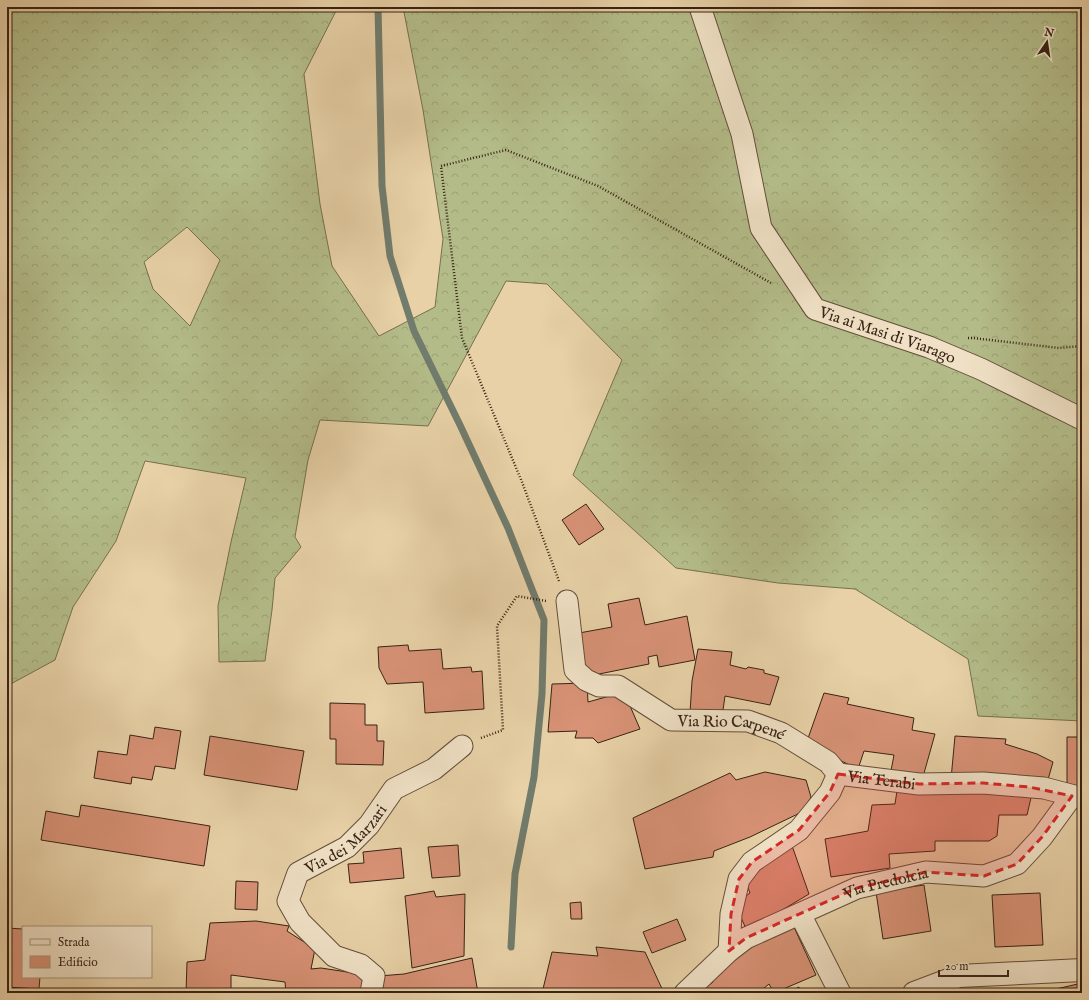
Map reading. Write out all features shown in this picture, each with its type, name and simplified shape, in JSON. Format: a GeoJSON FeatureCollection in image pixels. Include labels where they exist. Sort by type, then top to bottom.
{"type":"FeatureCollection","features":[{"type":"Feature","properties":{"kind":"street","name":"Via ai Masi di Viarago"},"geometry":{"type":"LineString","coordinates":[[700,7],[742,134],[761,228],[816,309],[929,347],[981,368],[1082,419]]}},
{"type":"Feature","properties":{"kind":"street","name":"Via Rio Carpené"},"geometry":{"type":"LineString","coordinates":[[558,601],[575,670],[586,680],[599,686],[618,686],[671,720],[748,721],[780,733],[828,762],[838,774]]}},
{"type":"Feature","properties":{"kind":"street","name":"Via dei Marzari"},"geometry":{"type":"LineString","coordinates":[[371,993],[374,976],[361,965],[334,956],[300,922],[288,901],[298,873],[347,847],[369,825],[394,789],[434,769],[462,746]]}},
{"type":"Feature","properties":{"kind":"street","name":"Via Terabi"},"geometry":{"type":"LineString","coordinates":[[729,951],[731,914],[740,879],[752,862],[799,830],[830,792],[838,774],[918,784],[983,783],[1029,786],[1044,788],[1077,797]]}},
{"type":"Feature","properties":{"kind":"street","name":"Via Predolcia"},"geometry":{"type":"LineString","coordinates":[[685,993],[729,951],[746,938],[857,888],[926,872],[984,876],[1017,864],[1077,797]]}},
{"type":"Feature","properties":{"kind":"street"},"geometry":{"type":"LineString","coordinates":[[800,914],[840,993]]}},
{"type":"Feature","properties":{"kind":"street"},"geometry":{"type":"LineString","coordinates":[[914,993],[959,976],[1082,970]]}},
{"type":"Feature","properties":{"kind":"path"},"geometry":{"type":"LineString","coordinates":[[462,746],[503,730],[498,626],[517,596],[558,601],[522,482],[462,338],[440,166],[506,150],[598,186],[774,285]]}},
{"type":"Feature","properties":{"kind":"path"},"geometry":{"type":"LineString","coordinates":[[965,339],[973,338],[1059,348],[1082,346]]}},
{"type":"Feature","properties":{"kind":"highlighted area"},"geometry":{"type":"Polygon","coordinates":[[[838,774],[919,784],[983,783],[1029,787],[1072,796],[1042,837],[1017,864],[984,876],[926,872],[857,888],[746,938],[729,951],[731,914],[739,879],[752,862],[799,830],[830,792],[838,774]]]}},
{"type":"Feature","properties":{"kind":"green space"},"geometry":{"type":"Polygon","coordinates":[[[7,7],[338,7],[304,74],[320,204],[332,266],[379,336],[435,307],[443,239],[423,110],[403,7],[1082,7],[1082,721],[978,716],[968,659],[855,589],[778,583],[676,568],[573,475],[622,360],[547,284],[506,281],[428,426],[320,420],[308,460],[295,537],[301,547],[275,578],[265,661],[219,662],[218,606],[246,478],[145,461],[116,541],[73,607],[55,660],[7,686],[7,7]],[[187,227],[144,262],[153,289],[190,326],[220,260],[187,227]]]}},
{"type":"Feature","properties":{"kind":"building"},"geometry":{"type":"Polygon","coordinates":[[[586,504],[604,529],[579,545],[562,520],[586,504]]]}},
{"type":"Feature","properties":{"kind":"building"},"geometry":{"type":"Polygon","coordinates":[[[639,598],[645,625],[687,616],[695,660],[659,667],[657,655],[648,657],[649,664],[589,676],[580,654],[579,633],[612,627],[608,604],[639,598]]]}},
{"type":"Feature","properties":{"kind":"building"},"geometry":{"type":"Polygon","coordinates":[[[408,645],[409,651],[441,649],[443,669],[471,667],[472,672],[482,671],[484,709],[425,713],[423,682],[387,684],[379,668],[378,647],[408,645]]]}},
{"type":"Feature","properties":{"kind":"building"},"geometry":{"type":"Polygon","coordinates":[[[698,649],[732,652],[730,665],[746,669],[748,667],[764,670],[764,673],[779,677],[770,705],[725,696],[723,710],[690,713],[692,681],[698,649]]]}},
{"type":"Feature","properties":{"kind":"building"},"geometry":{"type":"Polygon","coordinates":[[[587,683],[588,702],[624,692],[640,729],[598,743],[593,738],[575,738],[577,731],[548,732],[552,684],[587,683]]]}},
{"type":"Feature","properties":{"kind":"building"},"geometry":{"type":"Polygon","coordinates":[[[824,693],[849,698],[847,704],[914,718],[912,730],[935,734],[921,784],[890,776],[894,755],[864,751],[858,769],[806,744],[824,693]]]}},
{"type":"Feature","properties":{"kind":"building"},"geometry":{"type":"Polygon","coordinates":[[[330,703],[365,704],[365,725],[377,725],[377,741],[384,741],[383,765],[336,764],[336,739],[330,739],[330,703]]]}},
{"type":"Feature","properties":{"kind":"building"},"geometry":{"type":"Polygon","coordinates":[[[155,727],[181,731],[175,769],[155,766],[152,780],[132,777],[131,784],[94,778],[98,751],[127,755],[130,735],[153,739],[155,727]]]}},
{"type":"Feature","properties":{"kind":"building"},"geometry":{"type":"Polygon","coordinates":[[[210,736],[304,751],[297,790],[204,775],[210,736]]]}},
{"type":"Feature","properties":{"kind":"building"},"geometry":{"type":"Polygon","coordinates":[[[955,736],[1006,739],[1005,744],[1037,754],[1053,762],[1047,783],[951,779],[955,736]]]}},
{"type":"Feature","properties":{"kind":"building"},"geometry":{"type":"Polygon","coordinates":[[[1067,737],[1082,737],[1082,788],[1067,784],[1067,737]]]}},
{"type":"Feature","properties":{"kind":"building"},"geometry":{"type":"Polygon","coordinates":[[[765,772],[806,780],[811,797],[804,811],[750,837],[714,851],[713,857],[645,869],[633,818],[730,773],[736,780],[765,772]]]}},
{"type":"Feature","properties":{"kind":"building"},"geometry":{"type":"Polygon","coordinates":[[[898,784],[1033,789],[1027,815],[999,815],[997,836],[989,841],[935,841],[935,851],[889,854],[890,868],[831,877],[825,839],[868,831],[872,805],[895,804],[898,784]]]}},
{"type":"Feature","properties":{"kind":"building"},"geometry":{"type":"Polygon","coordinates":[[[81,805],[210,826],[204,866],[41,840],[46,811],[79,817],[81,805]]]}},
{"type":"Feature","properties":{"kind":"building"},"geometry":{"type":"Polygon","coordinates":[[[790,840],[809,894],[747,931],[735,904],[750,893],[744,878],[790,840]]]}},
{"type":"Feature","properties":{"kind":"building"},"geometry":{"type":"Polygon","coordinates":[[[458,845],[460,876],[432,878],[428,847],[458,845]]]}},
{"type":"Feature","properties":{"kind":"building"},"geometry":{"type":"Polygon","coordinates":[[[401,848],[404,878],[350,883],[348,864],[364,863],[363,852],[401,848]]]}},
{"type":"Feature","properties":{"kind":"building"},"geometry":{"type":"Polygon","coordinates":[[[236,881],[258,882],[257,910],[235,909],[236,881]]]}},
{"type":"Feature","properties":{"kind":"building"},"geometry":{"type":"Polygon","coordinates":[[[924,885],[931,931],[883,939],[876,892],[924,885]]]}},
{"type":"Feature","properties":{"kind":"building"},"geometry":{"type":"Polygon","coordinates":[[[434,891],[436,897],[465,894],[464,956],[412,968],[405,896],[434,891]]]}},
{"type":"Feature","properties":{"kind":"building"},"geometry":{"type":"Polygon","coordinates":[[[1040,893],[1043,945],[995,947],[992,895],[1040,893]]]}},
{"type":"Feature","properties":{"kind":"building"},"geometry":{"type":"Polygon","coordinates":[[[581,902],[582,919],[571,919],[570,903],[581,902]]]}},
{"type":"Feature","properties":{"kind":"building"},"geometry":{"type":"Polygon","coordinates":[[[677,919],[686,940],[652,953],[643,932],[677,919]]]}},
{"type":"Feature","properties":{"kind":"building"},"geometry":{"type":"Polygon","coordinates":[[[256,921],[289,926],[287,931],[315,949],[311,969],[321,968],[354,973],[366,980],[369,993],[286,993],[285,982],[231,975],[231,993],[186,993],[187,962],[205,960],[210,923],[256,921]]]}},
{"type":"Feature","properties":{"kind":"building"},"geometry":{"type":"Polygon","coordinates":[[[793,925],[816,975],[774,993],[769,984],[758,993],[698,993],[713,982],[710,976],[736,954],[793,925]]]}},
{"type":"Feature","properties":{"kind":"building"},"geometry":{"type":"Polygon","coordinates":[[[7,928],[22,929],[22,978],[40,978],[39,989],[7,987],[7,928]]]}},
{"type":"Feature","properties":{"kind":"building"},"geometry":{"type":"Polygon","coordinates":[[[596,947],[645,952],[664,993],[542,993],[552,952],[598,956],[596,947]]]}},
{"type":"Feature","properties":{"kind":"building"},"geometry":{"type":"Polygon","coordinates":[[[472,958],[478,993],[376,993],[379,976],[404,974],[472,958]]]}},
{"type":"Feature","properties":{"kind":"building"},"geometry":{"type":"Polygon","coordinates":[[[1082,983],[1082,993],[1043,992],[1082,983]]]}},
{"type":"Feature","properties":{"kind":"building"},"geometry":{"type":"Polygon","coordinates":[[[799,987],[801,993],[786,993],[799,987]]]}},
{"type":"Feature","properties":{"kind":"building"},"geometry":{"type":"Polygon","coordinates":[[[955,989],[956,993],[945,993],[955,989]]]}},
{"type":"Feature","properties":{"kind":"waterway"},"geometry":{"type":"LineString","coordinates":[[378,7],[382,186],[390,256],[414,331],[508,528],[544,620],[542,694],[534,777],[515,874],[511,947]]}}]}
